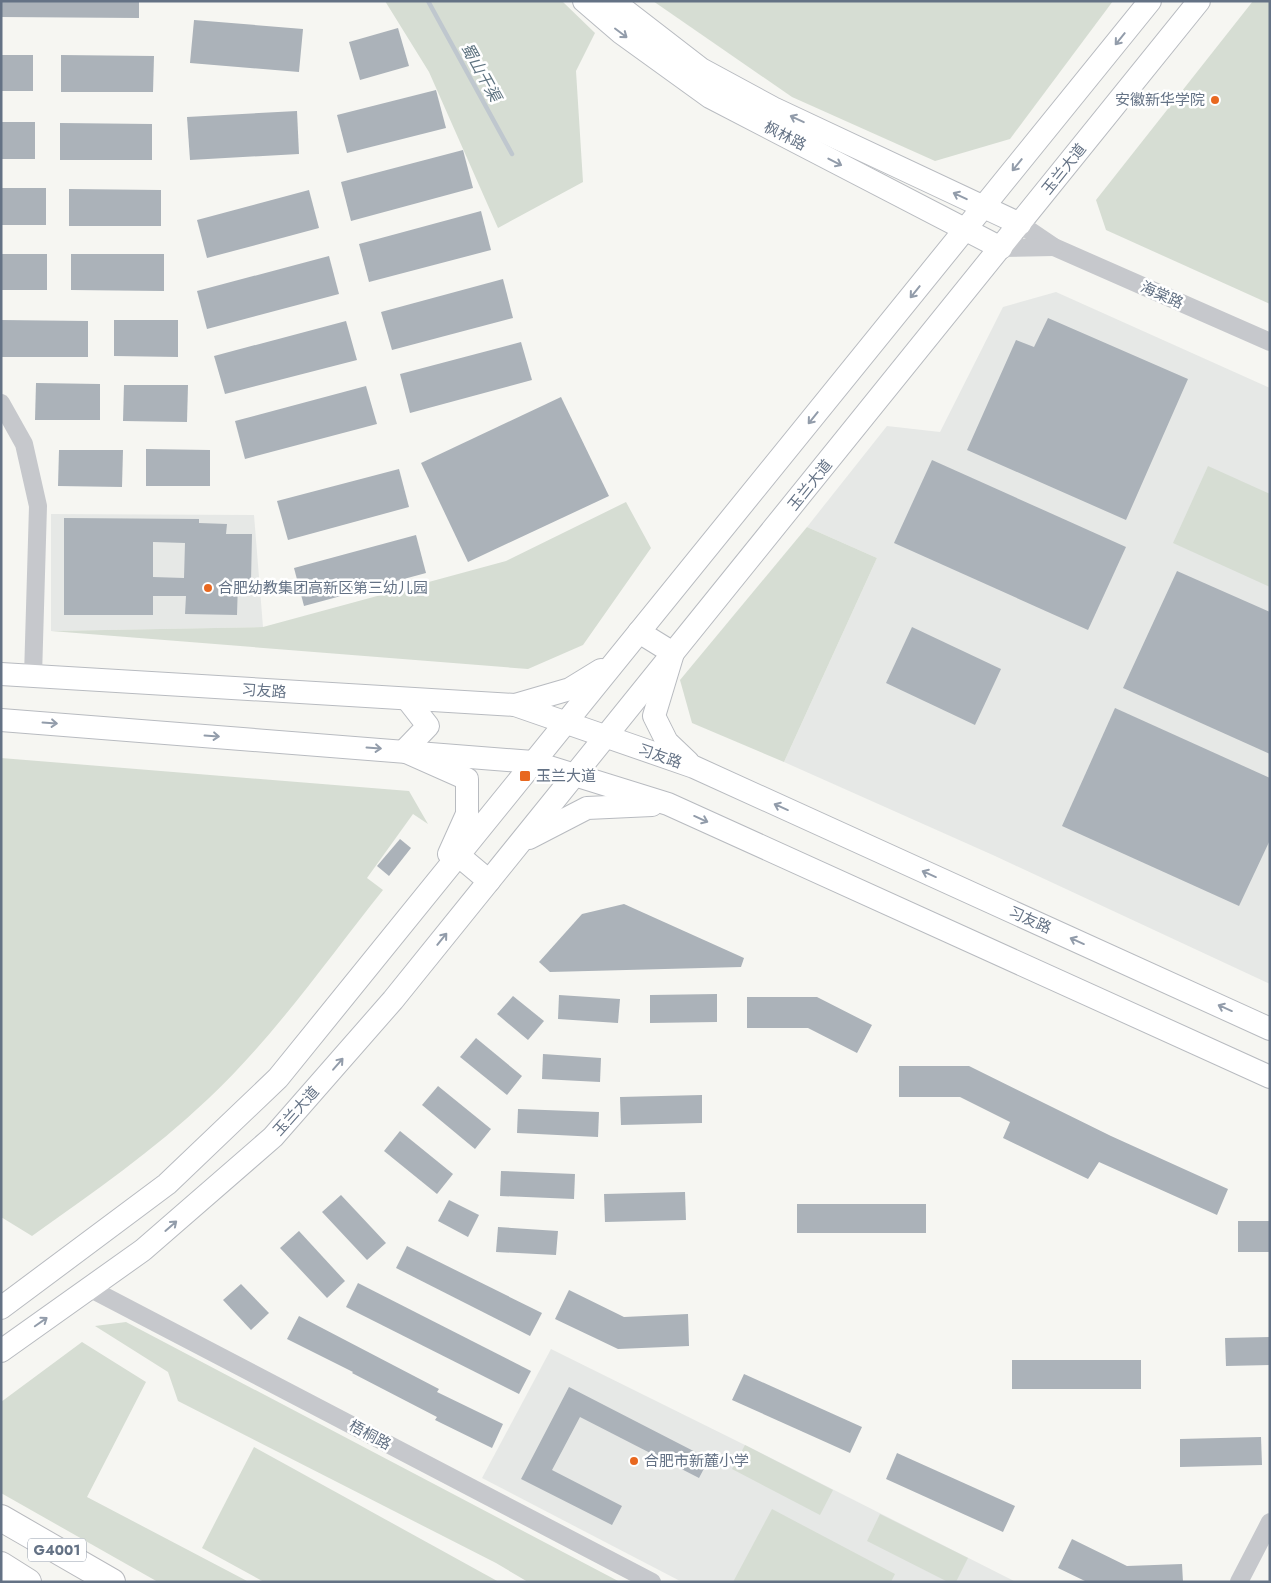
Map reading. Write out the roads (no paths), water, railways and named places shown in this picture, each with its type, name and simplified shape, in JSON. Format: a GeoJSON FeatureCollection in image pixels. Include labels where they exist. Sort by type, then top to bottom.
{"type":"FeatureCollection","features":[{"type":"Feature","properties":{"kind":"highway","name":"G4001"},"geometry":{"type":"LineString","coordinates":[[1,1518],[112,1582]]}},
{"type":"Feature","properties":{"kind":"highway","name":"G4001"},"geometry":{"type":"LineString","coordinates":[[1,1566],[28,1582]]}},
{"type":"Feature","properties":{"kind":"main road","name":"枫林路"},"geometry":{"type":"LineString","coordinates":[[584,1],[620,32],[710,97],[1001,248]]}},
{"type":"Feature","properties":{"kind":"main road","name":"枫林路"},"geometry":{"type":"LineString","coordinates":[[613,1],[701,69],[773,108],[1020,224]]}},
{"type":"Feature","properties":{"kind":"main road"},"geometry":{"type":"LineString","coordinates":[[1,1308],[167,1184],[278,1078],[1150,1]]}},
{"type":"Feature","properties":{"kind":"main road","name":"玉兰大道"},"geometry":{"type":"LineString","coordinates":[[1,1351],[143,1250],[273,1137],[393,1000],[1199,1]]}},
{"type":"Feature","properties":{"kind":"main road"},"geometry":{"type":"LineString","coordinates":[[639,632],[673,653],[654,716],[667,742],[694,767]]}},
{"type":"Feature","properties":{"kind":"main road"},"geometry":{"type":"LineString","coordinates":[[515,705],[570,689],[617,660]]}},
{"type":"Feature","properties":{"kind":"main road","name":"习友路"},"geometry":{"type":"LineString","coordinates":[[1,674],[515,705],[694,767],[1270,1028]]}},
{"type":"Feature","properties":{"kind":"main road"},"geometry":{"type":"LineString","coordinates":[[404,751],[428,726],[407,699]]}},
{"type":"Feature","properties":{"kind":"main road"},"geometry":{"type":"LineString","coordinates":[[1,720],[533,762],[668,804],[1270,1077]]}},
{"type":"Feature","properties":{"kind":"main road"},"geometry":{"type":"LineString","coordinates":[[404,751],[467,779],[467,814],[434,885]]}},
{"type":"Feature","properties":{"kind":"main road"},"geometry":{"type":"LineString","coordinates":[[520,844],[587,808],[668,804]]}},
{"type":"Feature","properties":{"kind":"main road"},"geometry":{"type":"LineString","coordinates":[[458,856],[489,881]]}},
{"type":"Feature","properties":{"kind":"street","name":"海棠路"},"geometry":{"type":"LineString","coordinates":[[1020,224],[1054,247],[1270,342]]}},
{"type":"Feature","properties":{"kind":"street","name":"海棠路"},"geometry":{"type":"LineString","coordinates":[[1001,248],[1054,247]]}},
{"type":"Feature","properties":{"kind":"street"},"geometry":{"type":"LineString","coordinates":[[1,403],[24,444],[38,506],[33,676]]}},
{"type":"Feature","properties":{"kind":"street","name":"梧桐路"},"geometry":{"type":"LineString","coordinates":[[89,1288],[652,1582]]}},
{"type":"Feature","properties":{"kind":"street"},"geometry":{"type":"LineString","coordinates":[[1239,1582],[1270,1522]]}},
{"type":"Feature","properties":{"kind":"waterway","name":"蜀山干渠"},"geometry":{"type":"LineString","coordinates":[[428,1],[512,154]]}},
{"type":"Feature","properties":{"kind":"place","name":"安徽新华学院"},"geometry":{"type":"Point","coordinates":[1215,100]}},
{"type":"Feature","properties":{"kind":"place","name":"合肥幼教集团高新区第三幼儿园"},"geometry":{"type":"Point","coordinates":[208,588]}},
{"type":"Feature","properties":{"kind":"place","name":"玉兰大道"},"geometry":{"type":"Point","coordinates":[525,776]}},
{"type":"Feature","properties":{"kind":"place","name":"合肥市新麓小学"},"geometry":{"type":"Point","coordinates":[634,1461]}}]}
